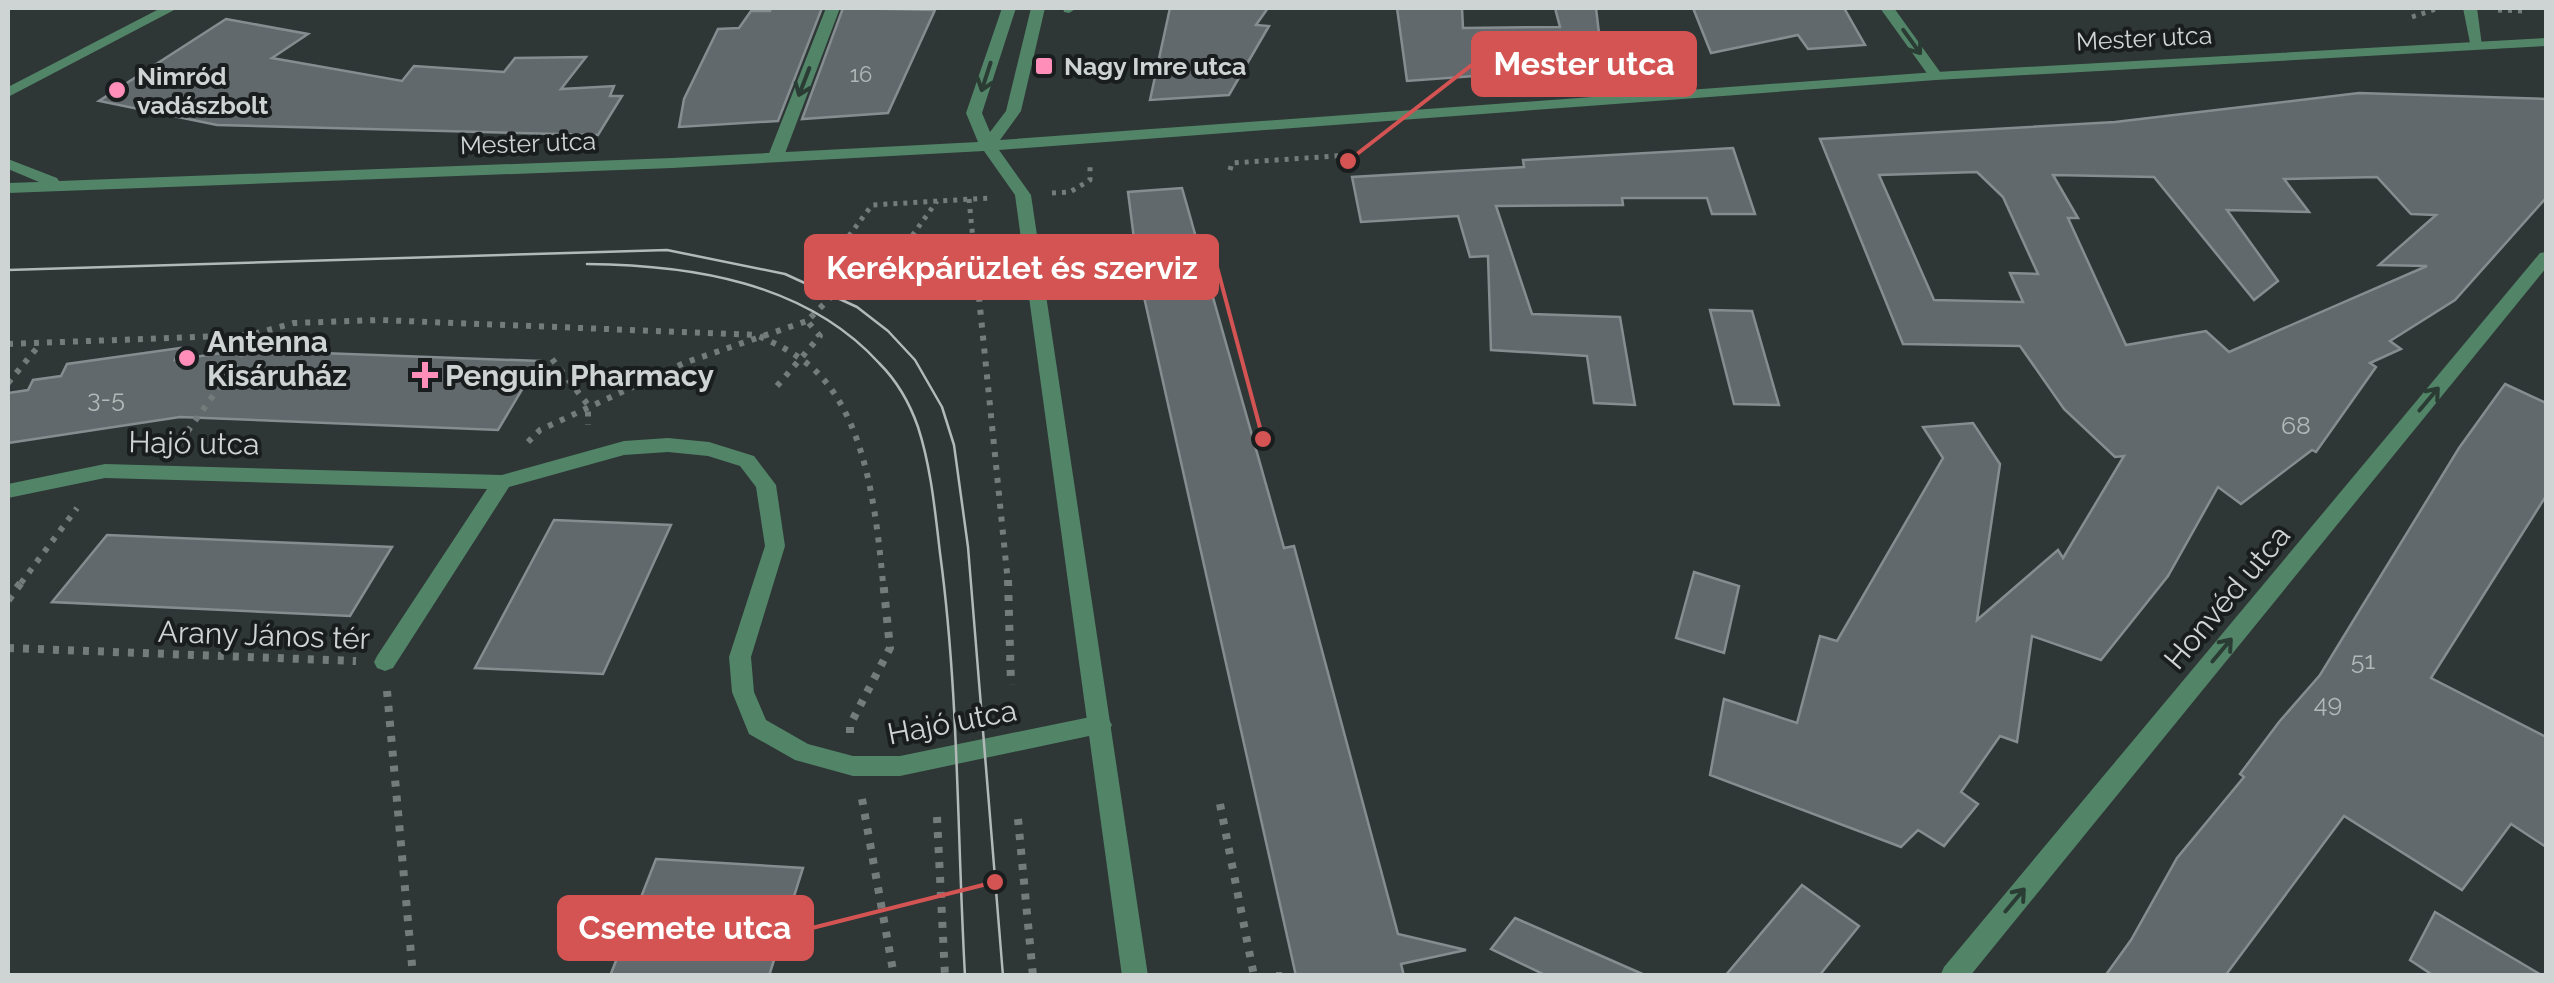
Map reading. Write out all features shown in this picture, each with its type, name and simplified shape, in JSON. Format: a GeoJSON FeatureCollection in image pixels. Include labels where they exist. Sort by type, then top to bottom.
{"type":"FeatureCollection","features":[{"type":"Feature","properties":{"kind":"street"},"geometry":{"type":"LineString","coordinates":[[8,93],[170,8]]}},
{"type":"Feature","properties":{"kind":"street"},"geometry":{"type":"LineString","coordinates":[[776,156],[833,8]]}},
{"type":"Feature","properties":{"kind":"street"},"geometry":{"type":"LineString","coordinates":[[1009,8],[974,113],[988,146],[1024,195],[1134,976]]}},
{"type":"Feature","properties":{"kind":"street"},"geometry":{"type":"LineString","coordinates":[[988,146],[1013,111],[1038,8]]}},
{"type":"Feature","properties":{"kind":"street"},"geometry":{"type":"LineString","coordinates":[[1887,8],[1936,76]]}},
{"type":"Feature","properties":{"kind":"street"},"geometry":{"type":"LineString","coordinates":[[2470,8],[2477,43]]}},
{"type":"Feature","properties":{"kind":"street","name":"Mester utca"},"geometry":{"type":"LineString","coordinates":[[8,188],[672,163],[988,146],[1936,76],[2546,42]]}},
{"type":"Feature","properties":{"kind":"street"},"geometry":{"type":"LineString","coordinates":[[8,164],[62,185]]}},
{"type":"Feature","properties":{"kind":"street","name":"Honvéd utca"},"geometry":{"type":"LineString","coordinates":[[1953,976],[2546,257]]}},
{"type":"Feature","properties":{"kind":"street","name":"Hajó utca"},"geometry":{"type":"LineString","coordinates":[[8,492],[105,471],[502,482],[624,448],[668,445],[709,449],[748,461],[766,485],[775,546],[740,657],[743,692],[757,727],[802,753],[853,766],[900,766],[1100,725]]}},
{"type":"Feature","properties":{"kind":"street"},"geometry":{"type":"LineString","coordinates":[[385,662],[502,482]]}},
{"type":"Feature","properties":{"kind":"path"},"geometry":{"type":"LineString","coordinates":[[846,281],[833,258],[872,206],[1070,192],[1090,180],[1089,139]]}},
{"type":"Feature","properties":{"kind":"path"},"geometry":{"type":"LineString","coordinates":[[1230,170],[1232,163],[1351,155],[1358,161]]}},
{"type":"Feature","properties":{"kind":"path"},"geometry":{"type":"LineString","coordinates":[[969,199],[1006,567],[1011,685]]}},
{"type":"Feature","properties":{"kind":"path"},"geometry":{"type":"LineString","coordinates":[[502,482],[536,430],[564,422],[588,405],[677,364],[808,321],[846,281],[890,269],[936,201]]}},
{"type":"Feature","properties":{"kind":"path"},"geometry":{"type":"LineString","coordinates":[[777,386],[820,336],[808,321]]}},
{"type":"Feature","properties":{"kind":"path"},"geometry":{"type":"LineString","coordinates":[[8,344],[250,335],[237,362],[175,450]]}},
{"type":"Feature","properties":{"kind":"path"},"geometry":{"type":"LineString","coordinates":[[8,384],[41,343]]}},
{"type":"Feature","properties":{"kind":"path"},"geometry":{"type":"LineString","coordinates":[[552,359],[588,405],[589,456]]}},
{"type":"Feature","properties":{"kind":"path"},"geometry":{"type":"LineString","coordinates":[[8,600],[105,471]]}},
{"type":"Feature","properties":{"kind":"path","name":"Arany János tér"},"geometry":{"type":"LineString","coordinates":[[8,648],[385,662],[413,976]]}},
{"type":"Feature","properties":{"kind":"path"},"geometry":{"type":"LineString","coordinates":[[853,766],[869,828],[894,976]]}},
{"type":"Feature","properties":{"kind":"path"},"geometry":{"type":"LineString","coordinates":[[1220,804],[1254,976]]}},
{"type":"Feature","properties":{"kind":"path"},"geometry":{"type":"LineString","coordinates":[[938,818],[945,976]]}},
{"type":"Feature","properties":{"kind":"path"},"geometry":{"type":"LineString","coordinates":[[1018,819],[1033,976]]}},
{"type":"Feature","properties":{"kind":"path"},"geometry":{"type":"LineString","coordinates":[[1276,976],[1286,976]]}},
{"type":"Feature","properties":{"kind":"building"},"geometry":{"type":"Polygon","coordinates":[[[822,8],[778,121],[679,127],[684,99],[718,29],[739,28],[751,11],[822,8]]]}},
{"type":"Feature","properties":{"kind":"building"},"geometry":{"type":"Polygon","coordinates":[[[843,8],[935,10],[888,113],[802,119],[843,8]]]}},
{"type":"Feature","properties":{"kind":"building"},"geometry":{"type":"Polygon","coordinates":[[[1170,8],[1268,8],[1256,25],[1269,26],[1229,95],[1150,100],[1170,8]]]}},
{"type":"Feature","properties":{"kind":"building"},"geometry":{"type":"Polygon","coordinates":[[[1397,8],[1462,8],[1463,28],[1560,27],[1555,8],[1596,8],[1606,92],[1580,94],[1572,69],[1407,81],[1397,8]]]}},
{"type":"Feature","properties":{"kind":"building"},"geometry":{"type":"Polygon","coordinates":[[[1693,8],[1844,8],[1865,45],[1808,49],[1798,35],[1711,53],[1693,8]]]}},
{"type":"Feature","properties":{"kind":"building"},"geometry":{"type":"Polygon","coordinates":[[[226,19],[308,34],[272,58],[402,81],[414,66],[504,72],[515,58],[586,57],[561,89],[614,86],[610,96],[622,96],[598,135],[217,125],[99,101],[226,19]]]}},
{"type":"Feature","properties":{"kind":"building"},"geometry":{"type":"Polygon","coordinates":[[[2359,93],[2546,99],[2546,198],[2455,300],[2390,341],[2401,349],[2370,363],[2376,367],[2316,452],[2312,450],[2241,504],[2218,487],[2168,576],[2101,660],[2032,636],[2017,742],[2000,736],[1961,792],[1978,804],[1944,846],[1918,830],[1901,847],[1710,775],[1724,699],[1797,723],[1820,636],[1837,641],[1943,458],[1923,427],[1973,423],[2000,464],[1977,620],[2058,550],[2063,558],[2124,456],[2115,457],[2064,409],[2020,346],[1903,344],[1820,139],[2115,122],[2359,93]],[[1977,172],[1879,175],[1934,300],[2023,302],[2010,273],[2038,274],[2003,197],[1977,172]],[[2053,175],[2078,218],[2068,218],[2126,345],[2206,331],[2229,352],[2427,266],[2379,265],[2436,215],[2411,214],[2377,177],[2284,179],[2309,212],[2227,210],[2278,281],[2254,300],[2154,177],[2053,175]]]}},
{"type":"Feature","properties":{"kind":"building"},"geometry":{"type":"Polygon","coordinates":[[[1733,148],[1755,214],[1712,214],[1707,198],[1622,198],[1623,205],[1496,206],[1532,314],[1620,317],[1635,405],[1594,403],[1587,356],[1491,350],[1488,256],[1470,257],[1458,216],[1361,222],[1352,177],[1524,167],[1523,160],[1733,148]]]}},
{"type":"Feature","properties":{"kind":"building"},"geometry":{"type":"Polygon","coordinates":[[[1182,188],[1284,548],[1294,546],[1398,934],[1466,950],[1401,964],[1404,976],[1296,976],[1138,270],[1128,192],[1182,188]]]}},
{"type":"Feature","properties":{"kind":"building"},"geometry":{"type":"Polygon","coordinates":[[[1710,310],[1752,311],[1779,405],[1734,404],[1710,310]]]}},
{"type":"Feature","properties":{"kind":"building"},"geometry":{"type":"Polygon","coordinates":[[[180,348],[175,360],[241,350],[539,361],[498,430],[180,417],[8,443],[8,393],[28,390],[33,380],[61,376],[67,364],[180,348]]]}},
{"type":"Feature","properties":{"kind":"building"},"geometry":{"type":"Polygon","coordinates":[[[2505,384],[2546,403],[2546,496],[2431,678],[2546,737],[2546,847],[2511,824],[2462,890],[2344,816],[2225,976],[2105,976],[2131,940],[2177,858],[2244,777],[2240,774],[2279,722],[2320,675],[2459,448],[2505,384]]]}},
{"type":"Feature","properties":{"kind":"building"},"geometry":{"type":"Polygon","coordinates":[[[554,520],[671,525],[603,674],[475,668],[554,520]]]}},
{"type":"Feature","properties":{"kind":"building"},"geometry":{"type":"Polygon","coordinates":[[[107,535],[392,547],[350,616],[52,602],[107,535]]]}},
{"type":"Feature","properties":{"kind":"building"},"geometry":{"type":"Polygon","coordinates":[[[1694,572],[1739,586],[1724,653],[1676,638],[1694,572]]]}},
{"type":"Feature","properties":{"kind":"building"},"geometry":{"type":"Polygon","coordinates":[[[656,859],[803,868],[769,976],[610,976],[656,859]]]}},
{"type":"Feature","properties":{"kind":"building"},"geometry":{"type":"Polygon","coordinates":[[[1802,885],[1859,926],[1819,976],[1725,976],[1802,885]]]}},
{"type":"Feature","properties":{"kind":"building"},"geometry":{"type":"Polygon","coordinates":[[[2435,912],[2543,976],[2434,976],[2410,960],[2435,912]]]}},
{"type":"Feature","properties":{"kind":"building"},"geometry":{"type":"Polygon","coordinates":[[[1515,918],[1647,976],[1547,976],[1491,949],[1515,918]]]}},
{"type":"Feature","properties":{"kind":"tram line"},"geometry":{"type":"LineString","coordinates":[[8,270],[667,250],[785,274],[857,307],[888,331],[915,360],[942,407],[954,445],[968,547],[1003,976]]}},
{"type":"Feature","properties":{"kind":"tram line"},"geometry":{"type":"LineString","coordinates":[[587,264],[706,274],[782,296],[849,336],[885,370],[907,401],[929,473],[946,606],[965,976]]}},
{"type":"Feature","properties":{"kind":"place","name":"Nagy Imre utca"},"geometry":{"type":"Point","coordinates":[1044,66]}},
{"type":"Feature","properties":{"kind":"place","name":"Nimród vadászbolt"},"geometry":{"type":"Point","coordinates":[117,90]}},
{"type":"Feature","properties":{"kind":"place","name":"Mester utca"},"geometry":{"type":"Point","coordinates":[1348,161]}},
{"type":"Feature","properties":{"kind":"place","name":"Antenna Kisáruház"},"geometry":{"type":"Point","coordinates":[187,358]}},
{"type":"Feature","properties":{"kind":"place","name":"Penguin Pharmacy"},"geometry":{"type":"Point","coordinates":[425,375]}},
{"type":"Feature","properties":{"kind":"place","name":"Kerékpárüzlet és szerviz"},"geometry":{"type":"Point","coordinates":[1263,439]}},
{"type":"Feature","properties":{"kind":"place","name":"Csemete utca"},"geometry":{"type":"Point","coordinates":[995,882]}}]}
